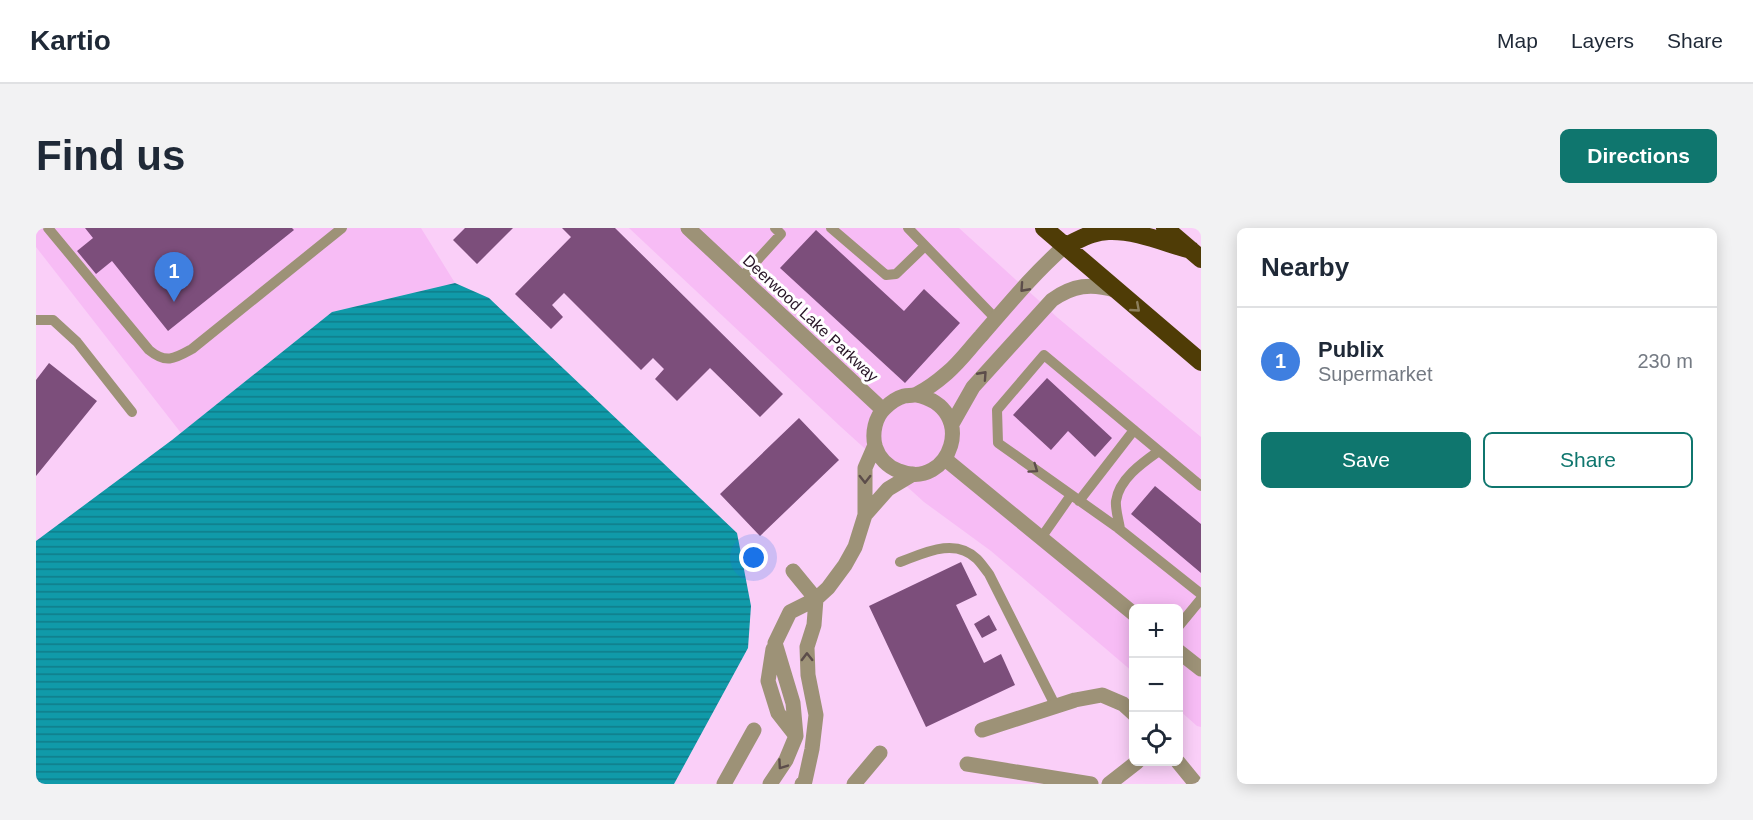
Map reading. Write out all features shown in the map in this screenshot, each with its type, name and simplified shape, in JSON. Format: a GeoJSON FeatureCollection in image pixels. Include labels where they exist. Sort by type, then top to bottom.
{"type":"FeatureCollection","features":[{"type":"Feature","properties":{"kind":"highway"},"geometry":{"type":"LineString","coordinates":[[1044,228],[1201,362]]}},
{"type":"Feature","properties":{"kind":"highway"},"geometry":{"type":"LineString","coordinates":[[1165,228],[1196,255]]}},
{"type":"Feature","properties":{"kind":"highway"},"geometry":{"type":"LineString","coordinates":[[1065,246],[1089,235],[1107,231],[1130,233],[1196,255]]}},
{"type":"Feature","properties":{"kind":"street","name":"Deerwood Lake Parkway"},"geometry":{"type":"LineString","coordinates":[[688,228],[883,410]]}},
{"type":"Feature","properties":{"kind":"street"},"geometry":{"type":"LineString","coordinates":[[916,395],[948,372],[1065,246]]}},
{"type":"Feature","properties":{"kind":"street"},"geometry":{"type":"LineString","coordinates":[[952,424],[973,387],[1052,300],[1063,292],[1085,285],[1116,291]]}},
{"type":"Feature","properties":{"kind":"street"},"geometry":{"type":"LineString","coordinates":[[916,395],[928,397],[947,413],[952,424],[951,448],[945,459],[926,473],[903,473],[886,463],[875,445],[876,421],[892,401],[904,396],[916,395]]}},
{"type":"Feature","properties":{"kind":"street"},"geometry":{"type":"LineString","coordinates":[[796,736],[778,713],[768,681],[774,643],[790,612],[816,599],[846,565],[866,515],[865,468],[875,445]]}},
{"type":"Feature","properties":{"kind":"street"},"geometry":{"type":"LineString","coordinates":[[945,459],[1129,610]]}},
{"type":"Feature","properties":{"kind":"street"},"geometry":{"type":"LineString","coordinates":[[866,515],[888,489],[914,474]]}},
{"type":"Feature","properties":{"kind":"street"},"geometry":{"type":"LineString","coordinates":[[793,571],[816,599],[814,625],[807,647],[810,685],[816,715],[812,749],[805,781],[802,784]]}},
{"type":"Feature","properties":{"kind":"street"},"geometry":{"type":"LineString","coordinates":[[770,784],[786,760],[796,736],[793,704],[774,643]]}},
{"type":"Feature","properties":{"kind":"street"},"geometry":{"type":"LineString","coordinates":[[1183,654],[1201,669]]}},
{"type":"Feature","properties":{"kind":"street"},"geometry":{"type":"LineString","coordinates":[[982,730],[1075,700],[1102,695],[1123,704],[1132,712]]}},
{"type":"Feature","properties":{"kind":"street"},"geometry":{"type":"LineString","coordinates":[[723,784],[754,730]]}},
{"type":"Feature","properties":{"kind":"street"},"geometry":{"type":"LineString","coordinates":[[854,784],[880,753]]}},
{"type":"Feature","properties":{"kind":"street"},"geometry":{"type":"LineString","coordinates":[[967,764],[1047,781],[1092,784]]}},
{"type":"Feature","properties":{"kind":"street"},"geometry":{"type":"LineString","coordinates":[[1109,784],[1132,766]]}},
{"type":"Feature","properties":{"kind":"street"},"geometry":{"type":"LineString","coordinates":[[1181,766],[1196,784]]}},
{"type":"Feature","properties":{"kind":"lane"},"geometry":{"type":"LineString","coordinates":[[48,228],[149,350],[157,357],[168,360],[192,350],[342,228]]}},
{"type":"Feature","properties":{"kind":"lane"},"geometry":{"type":"LineString","coordinates":[[831,228],[886,275],[896,274],[925,246]]}},
{"type":"Feature","properties":{"kind":"lane"},"geometry":{"type":"LineString","coordinates":[[908,228],[996,319]]}},
{"type":"Feature","properties":{"kind":"lane"},"geometry":{"type":"LineString","coordinates":[[741,278],[781,230]]}},
{"type":"Feature","properties":{"kind":"lane"},"geometry":{"type":"LineString","coordinates":[[36,320],[53,320],[77,342],[132,412]]}},
{"type":"Feature","properties":{"kind":"lane"},"geometry":{"type":"LineString","coordinates":[[1201,486],[1044,355],[998,410],[998,443],[1120,529],[1201,594]]}},
{"type":"Feature","properties":{"kind":"lane"},"geometry":{"type":"LineString","coordinates":[[1041,538],[1134,430]]}},
{"type":"Feature","properties":{"kind":"lane"},"geometry":{"type":"LineString","coordinates":[[1120,529],[1115,503],[1119,490],[1140,464],[1159,451]]}},
{"type":"Feature","properties":{"kind":"lane"},"geometry":{"type":"LineString","coordinates":[[900,562],[937,548],[957,548],[976,557],[989,574],[1056,706]]}},
{"type":"Feature","properties":{"kind":"lane"},"geometry":{"type":"LineString","coordinates":[[1183,622],[1201,599]]}},
{"type":"Feature","properties":{"kind":"lane"},"geometry":{"type":"LineString","coordinates":[[788,689],[810,685]]}},
{"type":"Feature","properties":{"kind":"shaded area"},"geometry":{"type":"Polygon","coordinates":[[[36,228],[421,228],[455,283],[332,312],[181,433],[36,247],[36,228]]]}},
{"type":"Feature","properties":{"kind":"shaded area"},"geometry":{"type":"Polygon","coordinates":[[[629,228],[959,228],[1058,318],[1201,437],[1201,727],[1183,714],[1183,604],[1129,604],[1129,669],[991,551],[924,502],[629,228]]]}},
{"type":"Feature","properties":{"kind":"shaded area"},"geometry":{"type":"Polygon","coordinates":[[[455,283],[489,298],[737,533],[751,606],[748,648],[674,784],[36,784],[36,541],[172,440],[332,312],[455,283]]]}},
{"type":"Feature","properties":{"kind":"building"},"geometry":{"type":"Polygon","coordinates":[[[85,228],[292,228],[294,230],[168,331],[112,261],[96,274],[77,251],[93,238],[85,228]]]}},
{"type":"Feature","properties":{"kind":"building"},"geometry":{"type":"Polygon","coordinates":[[[465,228],[513,228],[477,264],[453,240],[465,228]]]}},
{"type":"Feature","properties":{"kind":"building"},"geometry":{"type":"Polygon","coordinates":[[[562,228],[615,228],[783,394],[760,417],[710,368],[677,401],[655,379],[664,369],[653,358],[641,370],[564,293],[552,305],[563,317],[551,329],[515,294],[571,237],[562,228]]]}},
{"type":"Feature","properties":{"kind":"building"},"geometry":{"type":"Polygon","coordinates":[[[816,230],[904,311],[924,289],[960,323],[905,383],[780,268],[816,230]]]}},
{"type":"Feature","properties":{"kind":"building"},"geometry":{"type":"Polygon","coordinates":[[[49,363],[97,401],[36,476],[36,380],[49,363]]]}},
{"type":"Feature","properties":{"kind":"building"},"geometry":{"type":"Polygon","coordinates":[[[1047,378],[1112,438],[1095,457],[1068,431],[1051,450],[1013,415],[1047,378]]]}},
{"type":"Feature","properties":{"kind":"building"},"geometry":{"type":"Polygon","coordinates":[[[799,418],[839,460],[760,536],[720,494],[799,418]]]}},
{"type":"Feature","properties":{"kind":"building"},"geometry":{"type":"Polygon","coordinates":[[[1155,486],[1201,524],[1201,573],[1131,514],[1155,486]]]}},
{"type":"Feature","properties":{"kind":"building"},"geometry":{"type":"Polygon","coordinates":[[[961,562],[977,595],[956,605],[984,663],[1001,654],[1015,685],[926,727],[869,606],[961,562]]]}},
{"type":"Feature","properties":{"kind":"building"},"geometry":{"type":"Polygon","coordinates":[[[989,615],[997,630],[982,638],[974,624],[989,615]]]}},
{"type":"Feature","properties":{"kind":"place","name":"Publix"},"geometry":{"type":"Point","coordinates":[174,302]}}]}
